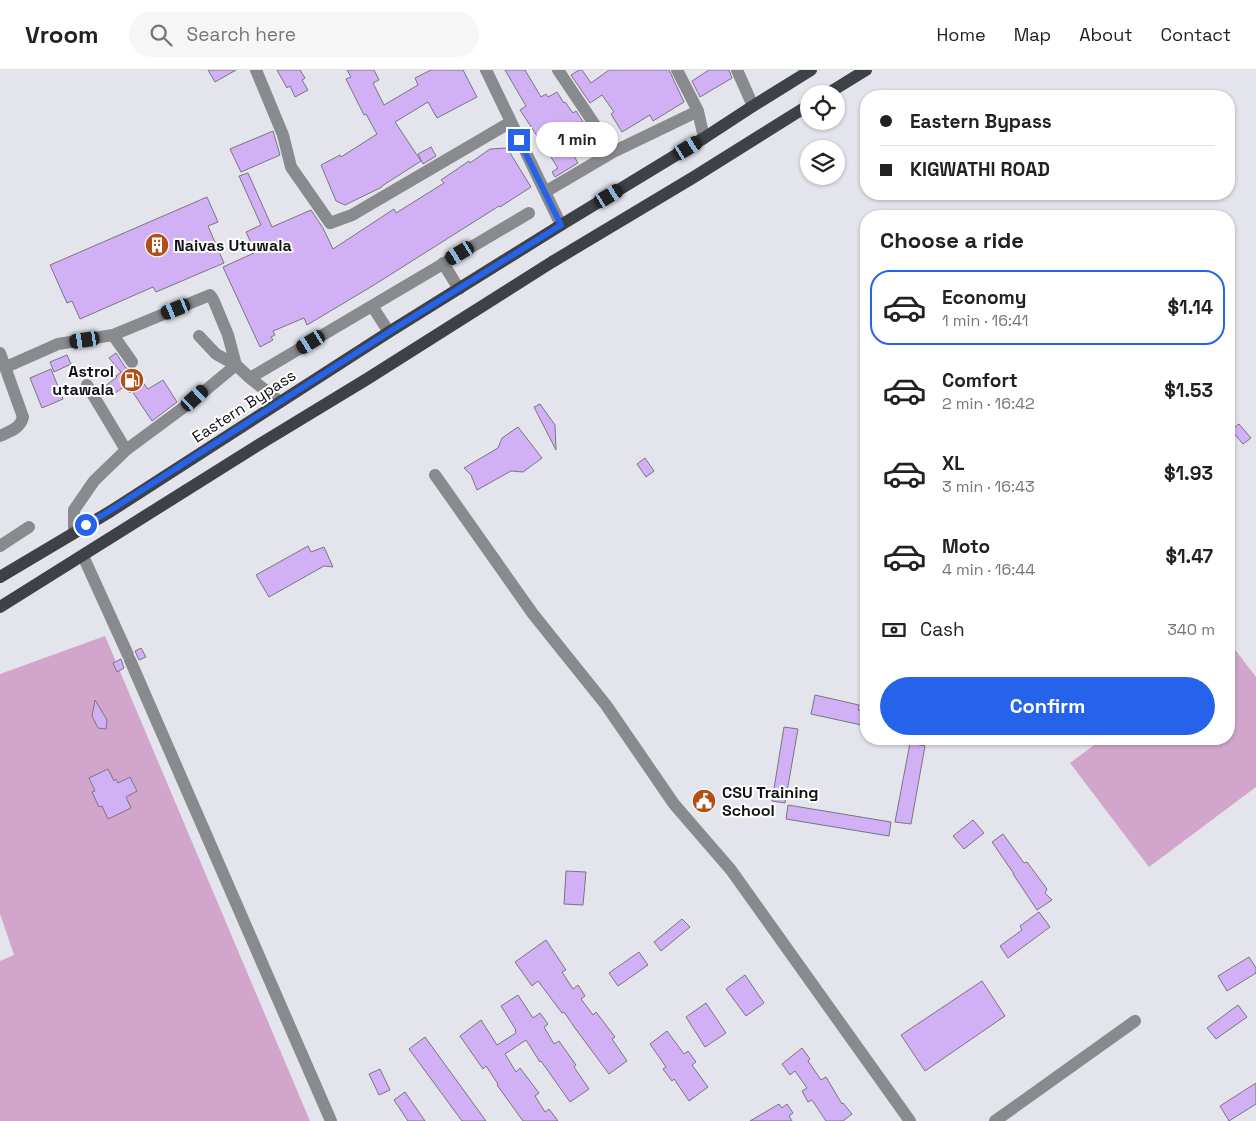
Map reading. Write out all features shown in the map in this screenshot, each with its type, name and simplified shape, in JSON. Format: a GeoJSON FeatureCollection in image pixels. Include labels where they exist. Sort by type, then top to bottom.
{"type":"FeatureCollection","features":[{"type":"Feature","properties":{"kind":"main road","name":"Eastern Bypass"},"geometry":{"type":"LineString","coordinates":[[0,577],[111,510],[389,332],[811,70]]}},
{"type":"Feature","properties":{"kind":"main road"},"geometry":{"type":"LineString","coordinates":[[842,85],[866,70]]}},
{"type":"Feature","properties":{"kind":"main road"},"geometry":{"type":"LineString","coordinates":[[0,607],[260,444],[368,379],[544,267],[800,111]]}},
{"type":"Feature","properties":{"kind":"street"},"geometry":{"type":"LineString","coordinates":[[256,70],[283,135],[291,167],[330,224],[352,215],[510,122]]}},
{"type":"Feature","properties":{"kind":"street"},"geometry":{"type":"LineString","coordinates":[[486,70],[561,225]]}},
{"type":"Feature","properties":{"kind":"street"},"geometry":{"type":"LineString","coordinates":[[558,70],[613,152]]}},
{"type":"Feature","properties":{"kind":"street"},"geometry":{"type":"LineString","coordinates":[[676,70],[698,111],[704,138]]}},
{"type":"Feature","properties":{"kind":"street"},"geometry":{"type":"LineString","coordinates":[[737,70],[753,106]]}},
{"type":"Feature","properties":{"kind":"street"},"geometry":{"type":"LineString","coordinates":[[545,192],[613,152],[698,111]]}},
{"type":"Feature","properties":{"kind":"street"},"geometry":{"type":"LineString","coordinates":[[250,378],[529,213]]}},
{"type":"Feature","properties":{"kind":"street"},"geometry":{"type":"LineString","coordinates":[[443,263],[459,289]]}},
{"type":"Feature","properties":{"kind":"street"},"geometry":{"type":"LineString","coordinates":[[6,367],[58,344],[113,335],[210,296],[228,335],[236,364]]}},
{"type":"Feature","properties":{"kind":"street"},"geometry":{"type":"LineString","coordinates":[[372,306],[389,332]]}},
{"type":"Feature","properties":{"kind":"street"},"geometry":{"type":"LineString","coordinates":[[113,335],[132,362]]}},
{"type":"Feature","properties":{"kind":"street"},"geometry":{"type":"LineString","coordinates":[[199,336],[216,354],[236,364],[280,402]]}},
{"type":"Feature","properties":{"kind":"street"},"geometry":{"type":"LineString","coordinates":[[0,353],[23,417],[22,423],[17,428],[0,436]]}},
{"type":"Feature","properties":{"kind":"street"},"geometry":{"type":"LineString","coordinates":[[74,533],[74,510],[94,481],[126,450],[195,398],[236,364]]}},
{"type":"Feature","properties":{"kind":"street"},"geometry":{"type":"LineString","coordinates":[[87,385],[126,450]]}},
{"type":"Feature","properties":{"kind":"street"},"geometry":{"type":"LineString","coordinates":[[436,475],[533,614],[606,705],[674,804],[731,870],[910,1121]]}},
{"type":"Feature","properties":{"kind":"street"},"geometry":{"type":"LineString","coordinates":[[0,546],[29,528]]}},
{"type":"Feature","properties":{"kind":"street"},"geometry":{"type":"LineString","coordinates":[[83,556],[129,657],[331,1121]]}},
{"type":"Feature","properties":{"kind":"street"},"geometry":{"type":"LineString","coordinates":[[995,1121],[1135,1021]]}},
{"type":"Feature","properties":{"kind":"shaded area"},"geometry":{"type":"Polygon","coordinates":[[[105,636],[310,1121],[0,1121],[0,961],[14,955],[0,914],[0,674],[105,636]]]}},
{"type":"Feature","properties":{"kind":"shaded area"},"geometry":{"type":"Polygon","coordinates":[[[1235,650],[1256,677],[1256,787],[1149,867],[1070,763],[1094,745],[1235,745],[1235,650]]]}},
{"type":"Feature","properties":{"kind":"building"},"geometry":{"type":"Polygon","coordinates":[[[208,70],[236,70],[215,82],[208,70]]]}},
{"type":"Feature","properties":{"kind":"building"},"geometry":{"type":"Polygon","coordinates":[[[277,70],[300,70],[305,78],[302,80],[308,90],[295,97],[290,86],[287,88],[277,70]]]}},
{"type":"Feature","properties":{"kind":"building"},"geometry":{"type":"Polygon","coordinates":[[[347,70],[374,70],[379,80],[373,83],[384,105],[418,85],[415,78],[431,70],[463,70],[477,97],[437,118],[428,102],[395,122],[421,161],[382,187],[345,205],[336,201],[321,165],[340,155],[341,157],[377,134],[366,114],[364,115],[346,79],[351,77],[347,70]]]}},
{"type":"Feature","properties":{"kind":"building"},"geometry":{"type":"Polygon","coordinates":[[[505,70],[525,70],[541,97],[546,94],[548,97],[557,92],[573,113],[576,111],[595,140],[591,142],[593,144],[574,156],[578,163],[555,177],[552,172],[558,168],[520,110],[526,106],[505,70]]]}},
{"type":"Feature","properties":{"kind":"building"},"geometry":{"type":"Polygon","coordinates":[[[582,70],[591,83],[609,70],[669,70],[684,102],[653,121],[650,115],[622,132],[611,114],[614,112],[602,95],[590,103],[571,75],[582,70]]]}},
{"type":"Feature","properties":{"kind":"building"},"geometry":{"type":"Polygon","coordinates":[[[709,70],[729,70],[732,78],[700,97],[692,81],[709,70]]]}},
{"type":"Feature","properties":{"kind":"building"},"geometry":{"type":"Polygon","coordinates":[[[273,131],[280,155],[241,172],[230,149],[273,131]]]}},
{"type":"Feature","properties":{"kind":"building"},"geometry":{"type":"Polygon","coordinates":[[[431,147],[436,156],[423,164],[418,154],[431,147]]]}},
{"type":"Feature","properties":{"kind":"building"},"geometry":{"type":"Polygon","coordinates":[[[507,148],[531,187],[307,325],[304,318],[273,331],[275,335],[271,337],[273,340],[260,347],[223,267],[254,253],[255,251],[246,232],[261,225],[239,176],[248,173],[272,227],[311,210],[323,228],[333,249],[394,209],[396,213],[444,183],[441,180],[469,161],[470,163],[490,149],[507,148]]]}},
{"type":"Feature","properties":{"kind":"building","name":"Naivas Utuwala"},"geometry":{"type":"Polygon","coordinates":[[[207,197],[218,222],[208,226],[224,263],[156,292],[153,287],[80,319],[72,301],[67,303],[50,265],[207,197]]]}},
{"type":"Feature","properties":{"kind":"building"},"geometry":{"type":"Polygon","coordinates":[[[116,353],[125,367],[133,370],[148,389],[163,380],[177,402],[152,421],[132,391],[130,393],[125,386],[111,396],[104,387],[121,372],[109,358],[116,353]]]}},
{"type":"Feature","properties":{"kind":"building"},"geometry":{"type":"Polygon","coordinates":[[[67,355],[71,364],[54,372],[50,362],[67,355]]]}},
{"type":"Feature","properties":{"kind":"building"},"geometry":{"type":"Polygon","coordinates":[[[51,369],[63,399],[42,408],[30,378],[51,369]]]}},
{"type":"Feature","properties":{"kind":"building"},"geometry":{"type":"Polygon","coordinates":[[[540,404],[555,425],[556,450],[534,407],[540,404]]]}},
{"type":"Feature","properties":{"kind":"building"},"geometry":{"type":"Polygon","coordinates":[[[1239,424],[1251,438],[1243,444],[1235,435],[1235,427],[1239,424]]]}},
{"type":"Feature","properties":{"kind":"building"},"geometry":{"type":"Polygon","coordinates":[[[518,427],[542,458],[523,472],[511,471],[477,490],[471,475],[464,468],[498,448],[502,438],[518,427]]]}},
{"type":"Feature","properties":{"kind":"building"},"geometry":{"type":"Polygon","coordinates":[[[645,458],[654,471],[646,477],[637,464],[645,458]]]}},
{"type":"Feature","properties":{"kind":"building"},"geometry":{"type":"Polygon","coordinates":[[[308,546],[311,552],[324,547],[333,567],[324,566],[269,597],[256,575],[308,546]]]}},
{"type":"Feature","properties":{"kind":"building"},"geometry":{"type":"Polygon","coordinates":[[[141,648],[146,657],[139,660],[135,651],[141,648]]]}},
{"type":"Feature","properties":{"kind":"building"},"geometry":{"type":"Polygon","coordinates":[[[121,659],[124,668],[117,672],[113,663],[121,659]]]}},
{"type":"Feature","properties":{"kind":"building"},"geometry":{"type":"Polygon","coordinates":[[[815,695],[859,705],[860,725],[811,714],[815,695]]]}},
{"type":"Feature","properties":{"kind":"building"},"geometry":{"type":"Polygon","coordinates":[[[95,700],[107,720],[106,729],[98,728],[92,716],[95,700]]]}},
{"type":"Feature","properties":{"kind":"building"},"geometry":{"type":"Polygon","coordinates":[[[784,727],[798,729],[785,803],[772,801],[784,727]]]}},
{"type":"Feature","properties":{"kind":"building"},"geometry":{"type":"Polygon","coordinates":[[[910,745],[925,746],[911,824],[895,822],[910,745]]]}},
{"type":"Feature","properties":{"kind":"building"},"geometry":{"type":"Polygon","coordinates":[[[108,769],[114,781],[116,779],[118,783],[130,777],[137,791],[126,797],[131,808],[108,819],[102,806],[99,807],[92,792],[95,791],[89,778],[108,769]]]}},
{"type":"Feature","properties":{"kind":"building"},"geometry":{"type":"Polygon","coordinates":[[[788,805],[891,822],[889,836],[786,819],[788,805]]]}},
{"type":"Feature","properties":{"kind":"building"},"geometry":{"type":"Polygon","coordinates":[[[973,820],[984,833],[964,849],[953,836],[973,820]]]}},
{"type":"Feature","properties":{"kind":"building"},"geometry":{"type":"Polygon","coordinates":[[[1003,834],[1024,863],[1027,862],[1047,889],[1045,893],[1052,900],[1037,910],[992,842],[1003,834]]]}},
{"type":"Feature","properties":{"kind":"building"},"geometry":{"type":"Polygon","coordinates":[[[566,871],[586,872],[583,905],[564,904],[566,871]]]}},
{"type":"Feature","properties":{"kind":"building"},"geometry":{"type":"Polygon","coordinates":[[[1039,912],[1050,927],[1008,958],[1000,946],[1022,930],[1020,926],[1039,912]]]}},
{"type":"Feature","properties":{"kind":"building"},"geometry":{"type":"Polygon","coordinates":[[[682,919],[690,927],[661,951],[654,942],[682,919]]]}},
{"type":"Feature","properties":{"kind":"building"},"geometry":{"type":"Polygon","coordinates":[[[546,940],[566,970],[562,972],[573,989],[578,985],[585,996],[581,999],[593,1015],[596,1012],[615,1037],[612,1039],[627,1061],[609,1074],[564,1012],[562,1013],[538,981],[532,986],[515,962],[546,940]]]}},
{"type":"Feature","properties":{"kind":"building"},"geometry":{"type":"Polygon","coordinates":[[[639,952],[648,965],[618,986],[609,973],[639,952]]]}},
{"type":"Feature","properties":{"kind":"building"},"geometry":{"type":"Polygon","coordinates":[[[1249,957],[1256,968],[1256,973],[1227,991],[1218,976],[1249,957]]]}},
{"type":"Feature","properties":{"kind":"building"},"geometry":{"type":"Polygon","coordinates":[[[745,975],[764,1003],[746,1016],[726,989],[745,975]]]}},
{"type":"Feature","properties":{"kind":"building"},"geometry":{"type":"Polygon","coordinates":[[[982,981],[1005,1016],[925,1071],[901,1035],[982,981]]]}},
{"type":"Feature","properties":{"kind":"building"},"geometry":{"type":"Polygon","coordinates":[[[518,995],[533,1018],[540,1013],[548,1024],[544,1027],[554,1044],[559,1041],[576,1065],[574,1067],[589,1089],[570,1102],[526,1040],[505,1054],[516,1072],[520,1068],[539,1093],[535,1096],[545,1112],[549,1109],[558,1121],[523,1121],[486,1066],[483,1069],[460,1036],[481,1020],[497,1045],[516,1033],[501,1006],[518,995]]]}},
{"type":"Feature","properties":{"kind":"building"},"geometry":{"type":"Polygon","coordinates":[[[706,1003],[726,1033],[705,1047],[686,1017],[706,1003]]]}},
{"type":"Feature","properties":{"kind":"building"},"geometry":{"type":"Polygon","coordinates":[[[1238,1005],[1247,1017],[1216,1039],[1207,1028],[1238,1005]]]}},
{"type":"Feature","properties":{"kind":"building"},"geometry":{"type":"Polygon","coordinates":[[[667,1031],[684,1054],[688,1051],[696,1062],[692,1065],[708,1087],[689,1101],[674,1079],[672,1081],[663,1069],[666,1067],[650,1044],[667,1031]]]}},
{"type":"Feature","properties":{"kind":"building"},"geometry":{"type":"Polygon","coordinates":[[[425,1037],[486,1121],[462,1121],[409,1049],[425,1037]]]}},
{"type":"Feature","properties":{"kind":"building"},"geometry":{"type":"Polygon","coordinates":[[[802,1048],[821,1080],[826,1077],[842,1104],[852,1114],[843,1121],[826,1121],[812,1100],[808,1102],[802,1091],[807,1088],[795,1071],[790,1075],[782,1064],[802,1048]]]}},
{"type":"Feature","properties":{"kind":"building"},"geometry":{"type":"Polygon","coordinates":[[[380,1069],[390,1090],[379,1095],[369,1074],[380,1069]]]}},
{"type":"Feature","properties":{"kind":"building"},"geometry":{"type":"Polygon","coordinates":[[[1256,1083],[1256,1104],[1229,1121],[1220,1106],[1256,1083]]]}},
{"type":"Feature","properties":{"kind":"building"},"geometry":{"type":"Polygon","coordinates":[[[405,1092],[425,1121],[408,1121],[394,1100],[405,1092]]]}},
{"type":"Feature","properties":{"kind":"building"},"geometry":{"type":"Polygon","coordinates":[[[779,1104],[782,1108],[787,1104],[793,1113],[789,1116],[792,1121],[750,1121],[779,1104]]]}},
{"type":"Feature","properties":{"kind":"place","name":"Naivas Utuwala"},"geometry":{"type":"Point","coordinates":[157,245]}},
{"type":"Feature","properties":{"kind":"place","name":"Astrol utawala"},"geometry":{"type":"Point","coordinates":[132,380]}},
{"type":"Feature","properties":{"kind":"place","name":"CSU Training School"},"geometry":{"type":"Point","coordinates":[704,801]}},
{"type":"Feature","properties":{"kind":"route"},"geometry":{"type":"LineString","coordinates":[[86,525],[561,225],[519,140]]}}]}
